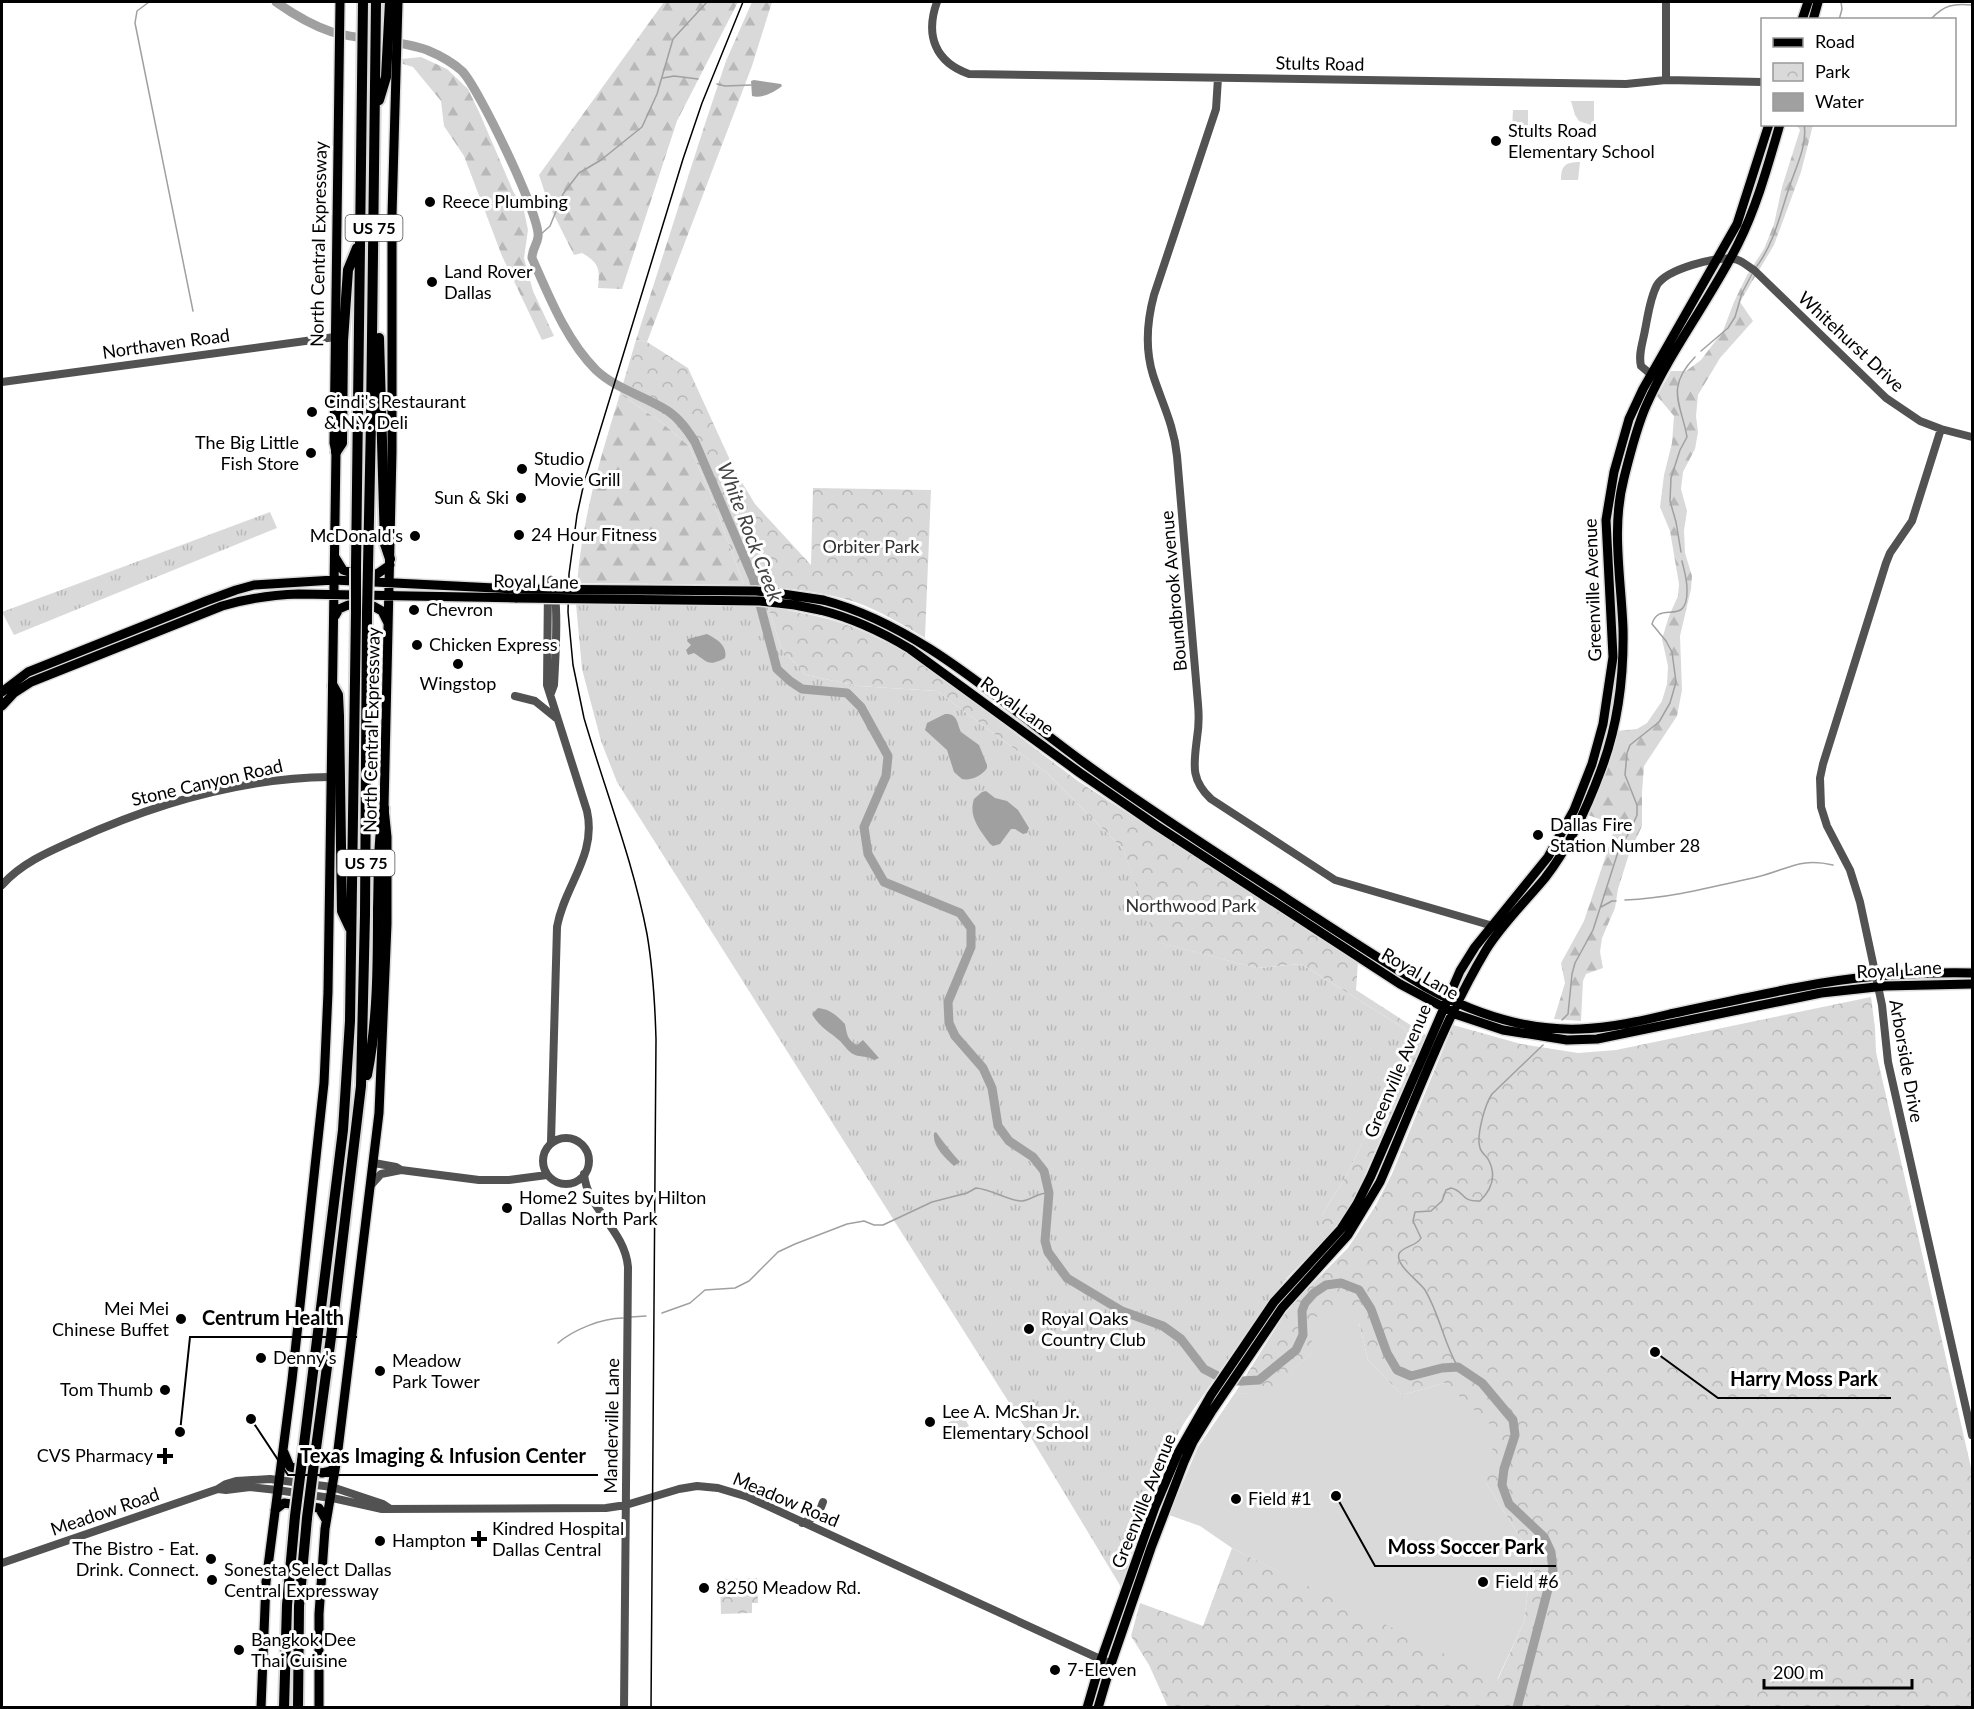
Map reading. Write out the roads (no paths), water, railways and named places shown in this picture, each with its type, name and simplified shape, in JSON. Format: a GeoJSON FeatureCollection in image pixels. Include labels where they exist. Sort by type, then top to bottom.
{"type":"FeatureCollection","features":[{"type":"Feature","properties":{"kind":"highway","name":"North Central Expressway"},"geometry":{"type":"LineString","coordinates":[[284,1702],[286,1614],[295,1516],[346,1102],[350,1029],[363,2]]}},
{"type":"Feature","properties":{"kind":"highway","name":"North Central Expressway"},"geometry":{"type":"LineString","coordinates":[[298,1707],[299,1606],[307,1518],[359,1113],[362,1059],[376,2]]}},
{"type":"Feature","properties":{"kind":"highway"},"geometry":{"type":"LineString","coordinates":[[375,112],[386,77],[394,3]]}},
{"type":"Feature","properties":{"kind":"highway"},"geometry":{"type":"LineString","coordinates":[[336,452],[342,443],[343,341],[348,270],[360,242]]}},
{"type":"Feature","properties":{"kind":"highway"},"geometry":{"type":"LineString","coordinates":[[373,311],[379,330],[386,544],[390,562]]}},
{"type":"Feature","properties":{"kind":"highway"},"geometry":{"type":"LineString","coordinates":[[333,686],[338,695],[339,716],[342,911],[351,930]]}},
{"type":"Feature","properties":{"kind":"highway"},"geometry":{"type":"LineString","coordinates":[[359,1113],[370,1058],[374,1022],[378,948],[379,836],[384,808]]}},
{"type":"Feature","properties":{"kind":"highway"},"geometry":{"type":"LineString","coordinates":[[298,1678],[305,1707]]}},
{"type":"Feature","properties":{"kind":"highway"},"geometry":{"type":"LineString","coordinates":[[278,1707],[284,1702]]}},
{"type":"Feature","properties":{"kind":"main road"},"geometry":{"type":"LineString","coordinates":[[1803,18],[1808,2]]}},
{"type":"Feature","properties":{"kind":"main road"},"geometry":{"type":"LineString","coordinates":[[1814,18],[1818,2]]}},
{"type":"Feature","properties":{"kind":"main road","name":"North Central Expressway"},"geometry":{"type":"LineString","coordinates":[[261,1707],[266,1582],[292,1380],[324,1083],[328,992],[333,686],[340,3]]}},
{"type":"Feature","properties":{"kind":"main road","name":"North Central Expressway"},"geometry":{"type":"LineString","coordinates":[[319,1707],[319,1614],[326,1520],[337,1458],[374,1163],[381,1085],[387,953],[387,837],[384,808],[393,407],[392,215],[396,63],[394,3]]}},
{"type":"Feature","properties":{"kind":"main road","name":"Greenville Avenue"},"geometry":{"type":"LineString","coordinates":[[1087,1707],[1101,1660],[1143,1556],[1166,1511],[1180,1460],[1282,1308],[1375,1191],[1456,1009],[1489,945],[1574,832],[1596,784],[1608,751],[1618,708],[1623,657],[1618,548],[1619,503],[1641,417],[1655,378],[1737,224],[1769,126]]}},
{"type":"Feature","properties":{"kind":"main road","name":"Greenville Avenue"},"geometry":{"type":"LineString","coordinates":[[1098,1707],[1143,1556],[1155,1507],[1211,1395],[1285,1289],[1344,1232],[1460,971],[1493,926],[1543,873],[1586,780],[1603,724],[1612,657],[1606,530],[1610,490],[1629,419],[1730,258],[1754,208],[1779,126]]}},
{"type":"Feature","properties":{"kind":"main road"},"geometry":{"type":"LineString","coordinates":[[334,557],[343,570],[349,572],[377,574],[390,562]]}},
{"type":"Feature","properties":{"kind":"main road","name":"Royal Lane"},"geometry":{"type":"LineString","coordinates":[[2,692],[28,672],[236,590],[254,585],[334,580],[517,593],[821,605],[856,621],[892,632],[910,649],[1080,773],[1380,972],[1503,1030],[1546,1038],[1583,1040],[1611,1038],[1877,982],[1972,984]]}},
{"type":"Feature","properties":{"kind":"main road","name":"Royal Lane"},"geometry":{"type":"LineString","coordinates":[[2,706],[14,693],[29,683],[238,601],[270,595],[389,597],[517,593]]}},
{"type":"Feature","properties":{"kind":"main road"},"geometry":{"type":"LineString","coordinates":[[200,604],[203,614]]}},
{"type":"Feature","properties":{"kind":"main road"},"geometry":{"type":"LineString","coordinates":[[334,617],[343,606],[373,606],[382,611],[389,625]]}},
{"type":"Feature","properties":{"kind":"main road"},"geometry":{"type":"LineString","coordinates":[[116,637],[121,647]]}},
{"type":"Feature","properties":{"kind":"main road"},"geometry":{"type":"LineString","coordinates":[[1586,780],[1596,784]]}},
{"type":"Feature","properties":{"kind":"main road"},"geometry":{"type":"LineString","coordinates":[[1565,827],[1574,832]]}},
{"type":"Feature","properties":{"kind":"main road","name":"Royal Lane"},"geometry":{"type":"LineString","coordinates":[[1456,1009],[1547,1027],[1604,1028],[1798,987],[1972,973]]}},
{"type":"Feature","properties":{"kind":"main road"},"geometry":{"type":"LineString","coordinates":[[1546,1038],[1547,1027]]}},
{"type":"Feature","properties":{"kind":"main road"},"geometry":{"type":"LineString","coordinates":[[1402,1103],[1413,1108]]}},
{"type":"Feature","properties":{"kind":"main road"},"geometry":{"type":"LineString","coordinates":[[282,1448],[290,1467],[327,1472],[333,1468],[337,1458]]}},
{"type":"Feature","properties":{"kind":"main road"},"geometry":{"type":"LineString","coordinates":[[275,1510],[284,1503],[319,1508],[326,1520]]}},
{"type":"Feature","properties":{"kind":"main road"},"geometry":{"type":"LineString","coordinates":[[1155,1507],[1166,1511]]}},
{"type":"Feature","properties":{"kind":"street","name":"Stults Road"},"geometry":{"type":"LineString","coordinates":[[937,2],[932,28],[935,47],[945,62],[969,74],[1622,84],[1666,80],[1761,82]]}},
{"type":"Feature","properties":{"kind":"street"},"geometry":{"type":"LineString","coordinates":[[1666,2],[1666,80]]}},
{"type":"Feature","properties":{"kind":"street","name":"Boundbrook Avenue"},"geometry":{"type":"LineString","coordinates":[[1218,78],[1216,109],[1148,320],[1150,362],[1172,425],[1178,456],[1198,704],[1199,724],[1194,765],[1196,779],[1211,799],[1335,880],[1493,926]]}},
{"type":"Feature","properties":{"kind":"street"},"geometry":{"type":"LineString","coordinates":[[1655,378],[1641,366],[1640,355],[1649,310],[1657,286],[1675,272],[1718,259],[1730,258]]}},
{"type":"Feature","properties":{"kind":"street","name":"Whitehurst Drive"},"geometry":{"type":"LineString","coordinates":[[1730,258],[1741,261],[1754,270],[1886,398],[1912,417],[1941,429],[1972,437]]}},
{"type":"Feature","properties":{"kind":"street","name":"Northaven Road"},"geometry":{"type":"LineString","coordinates":[[2,382],[335,337]]}},
{"type":"Feature","properties":{"kind":"street","name":"Arborside Drive"},"geometry":{"type":"LineString","coordinates":[[1941,429],[1912,521],[1890,553],[1886,563],[1827,750],[1820,778],[1820,794],[1823,817],[1846,860],[1855,883],[1877,982],[1891,1073],[1972,1435]]}},
{"type":"Feature","properties":{"kind":"street"},"geometry":{"type":"LineString","coordinates":[[551,693],[554,685],[556,603],[555,585],[551,580],[548,585],[547,686],[587,811],[590,829],[585,855],[557,927],[551,1142]]}},
{"type":"Feature","properties":{"kind":"street"},"geometry":{"type":"LineString","coordinates":[[515,696],[535,701],[547,708],[558,719]]}},
{"type":"Feature","properties":{"kind":"street","name":"Stone Canyon Road"},"geometry":{"type":"LineString","coordinates":[[2,885],[38,857],[138,812],[263,782],[302,777],[330,777]]}},
{"type":"Feature","properties":{"kind":"street"},"geometry":{"type":"LineString","coordinates":[[551,1121],[559,1133],[564,1137],[579,1141],[586,1149],[589,1160],[584,1174],[573,1183],[560,1183],[547,1174],[543,1164],[544,1151],[551,1142],[564,1137]]}},
{"type":"Feature","properties":{"kind":"street"},"geometry":{"type":"LineString","coordinates":[[374,1163],[401,1170]]}},
{"type":"Feature","properties":{"kind":"street"},"geometry":{"type":"LineString","coordinates":[[522,1178],[543,1164]]}},
{"type":"Feature","properties":{"kind":"street"},"geometry":{"type":"LineString","coordinates":[[371,1185],[381,1174],[401,1170],[479,1180],[509,1180],[547,1174]]}},
{"type":"Feature","properties":{"kind":"street","name":"Manderville Lane"},"geometry":{"type":"LineString","coordinates":[[584,1174],[589,1192],[625,1250],[628,1267],[624,1707]]}},
{"type":"Feature","properties":{"kind":"street","name":"Manderville Lane"},"geometry":{"type":"LineString","coordinates":[[573,1183],[589,1192]]}},
{"type":"Feature","properties":{"kind":"street","name":"Meadow Road"},"geometry":{"type":"LineString","coordinates":[[2,1563],[218,1490],[236,1481],[263,1479],[278,1485],[370,1508],[571,1509],[626,1505],[679,1489],[707,1486],[742,1494],[1111,1664]]}},
{"type":"Feature","properties":{"kind":"street","name":"Meadow Road"},"geometry":{"type":"LineString","coordinates":[[278,1485],[332,1487],[383,1504],[388,1508]]}},
{"type":"Feature","properties":{"kind":"street"},"geometry":{"type":"LineString","coordinates":[[802,1523],[815,1516],[822,1502]]}},
{"type":"Feature","properties":{"kind":"water"},"geometry":{"type":"Polygon","coordinates":[[[751,81],[782,86],[760,97],[752,96],[751,81]]]}},
{"type":"Feature","properties":{"kind":"water"},"geometry":{"type":"Polygon","coordinates":[[[707,634],[723,646],[725,658],[711,663],[694,653],[688,655],[686,650],[691,645],[688,639],[707,634]]]}},
{"type":"Feature","properties":{"kind":"water"},"geometry":{"type":"Polygon","coordinates":[[[945,714],[955,717],[961,732],[979,745],[987,768],[976,777],[962,779],[954,772],[947,750],[925,730],[927,723],[945,714]]]}},
{"type":"Feature","properties":{"kind":"water"},"geometry":{"type":"Polygon","coordinates":[[[986,791],[995,798],[1007,801],[1018,810],[1029,828],[1027,833],[1023,834],[1011,829],[1000,844],[993,846],[990,844],[976,823],[973,812],[974,799],[986,791]]]}},
{"type":"Feature","properties":{"kind":"water"},"geometry":{"type":"Polygon","coordinates":[[[818,1008],[836,1016],[845,1024],[851,1041],[857,1045],[863,1040],[879,1058],[874,1060],[850,1052],[815,1019],[812,1014],[818,1008]]]}},
{"type":"Feature","properties":{"kind":"water"},"geometry":{"type":"Polygon","coordinates":[[[936,1132],[960,1162],[954,1166],[937,1147],[934,1138],[936,1132]]]}},
{"type":"Feature","properties":{"kind":"waterway"},"geometry":{"type":"LineString","coordinates":[[149,2],[137,11],[135,23],[193,311]]}},
{"type":"Feature","properties":{"kind":"waterway","name":"White Rock Creek"},"geometry":{"type":"LineString","coordinates":[[276,2],[302,19],[332,32],[415,46],[441,56],[462,71],[494,125],[530,205],[538,237],[532,258],[567,331],[585,358],[604,377],[668,411],[687,429],[695,442],[753,578],[777,669],[802,689],[847,693],[861,707],[888,756],[886,776],[864,827],[868,854],[884,882],[960,913],[971,928],[971,947],[948,1002],[949,1023],[955,1036],[983,1068],[992,1088],[998,1126],[1009,1141],[1033,1157],[1044,1171],[1049,1193],[1045,1241],[1048,1252],[1067,1278],[1122,1311],[1163,1326],[1181,1339],[1204,1369],[1227,1381],[1259,1380],[1296,1350],[1303,1335],[1302,1311],[1305,1303],[1326,1285],[1341,1283],[1359,1290],[1371,1309],[1387,1353],[1397,1370],[1411,1376],[1442,1368],[1458,1367],[1482,1383],[1513,1420],[1515,1435],[1504,1469],[1502,1485],[1509,1504],[1544,1537],[1551,1552],[1553,1570],[1517,1708]]}},
{"type":"Feature","properties":{"kind":"waterway"},"geometry":{"type":"LineString","coordinates":[[539,236],[550,226],[563,194],[579,173],[601,160],[642,127],[657,94],[673,39],[707,2]]}},
{"type":"Feature","properties":{"kind":"waterway"},"geometry":{"type":"LineString","coordinates":[[1840,18],[1841,2]]}},
{"type":"Feature","properties":{"kind":"waterway"},"geometry":{"type":"LineString","coordinates":[[1932,18],[1950,6],[1972,5]]}},
{"type":"Feature","properties":{"kind":"waterway"},"geometry":{"type":"LineString","coordinates":[[663,78],[674,76],[698,79]]}},
{"type":"Feature","properties":{"kind":"waterway"},"geometry":{"type":"LineString","coordinates":[[717,84],[751,85]]}},
{"type":"Feature","properties":{"kind":"waterway"},"geometry":{"type":"LineString","coordinates":[[1757,266],[1772,238],[1800,157],[1804,126]]}},
{"type":"Feature","properties":{"kind":"waterway"},"geometry":{"type":"LineString","coordinates":[[1701,351],[1728,328],[1735,317],[1742,293],[1752,274]]}},
{"type":"Feature","properties":{"kind":"waterway"},"geometry":{"type":"LineString","coordinates":[[1681,552],[1670,501],[1671,478],[1687,437],[1679,405],[1678,387],[1680,378],[1695,357]]}},
{"type":"Feature","properties":{"kind":"waterway"},"geometry":{"type":"LineString","coordinates":[[1562,1020],[1568,1014],[1575,963],[1593,930],[1618,852],[1637,815],[1637,805],[1625,775],[1627,753],[1630,745],[1659,722],[1670,703],[1676,682],[1672,652],[1652,624],[1661,614],[1683,608],[1687,589],[1682,561]]}},
{"type":"Feature","properties":{"kind":"waterway"},"geometry":{"type":"LineString","coordinates":[[1625,900],[1691,892],[1757,877],[1802,863],[1833,865]]}},
{"type":"Feature","properties":{"kind":"waterway"},"geometry":{"type":"LineString","coordinates":[[1601,907],[1616,901]]}},
{"type":"Feature","properties":{"kind":"waterway"},"geometry":{"type":"LineString","coordinates":[[1458,1367],[1425,1290],[1408,1273],[1401,1263],[1399,1254],[1421,1238],[1413,1221],[1415,1212],[1431,1211],[1442,1201],[1446,1190],[1455,1189],[1469,1200],[1474,1201],[1480,1201],[1488,1192],[1493,1176],[1491,1165],[1479,1143],[1480,1128],[1487,1105],[1492,1094],[1543,1045]]}},
{"type":"Feature","properties":{"kind":"waterway"},"geometry":{"type":"LineString","coordinates":[[662,1313],[690,1303],[705,1290],[735,1288],[749,1281],[778,1252],[847,1224],[864,1221],[874,1225],[883,1225],[932,1202],[967,1193],[976,1188],[1017,1201],[1049,1193]]}},
{"type":"Feature","properties":{"kind":"waterway"},"geometry":{"type":"LineString","coordinates":[[631,1317],[646,1316]]}},
{"type":"Feature","properties":{"kind":"waterway"},"geometry":{"type":"LineString","coordinates":[[558,1343],[588,1326],[606,1320],[623,1318]]}},
{"type":"Feature","properties":{"kind":"tram line"},"geometry":{"type":"LineString","coordinates":[[651,1708],[656,1039],[653,986],[649,947],[641,907],[584,718],[573,665],[568,612],[569,574],[584,483],[683,159],[702,103],[743,2]]}},
{"type":"Feature","properties":{"kind":"place","name":"Stults Road Elementary School"},"geometry":{"type":"Point","coordinates":[1496,141]}},
{"type":"Feature","properties":{"kind":"place","name":"Reece Plumbing"},"geometry":{"type":"Point","coordinates":[430,202]}},
{"type":"Feature","properties":{"kind":"place","name":"Land Rover Dallas"},"geometry":{"type":"Point","coordinates":[432,282]}},
{"type":"Feature","properties":{"kind":"place","name":"Cindi's Restaurant & N.Y. Deli"},"geometry":{"type":"Point","coordinates":[312,412]}},
{"type":"Feature","properties":{"kind":"place","name":"The Big Little Fish Store"},"geometry":{"type":"Point","coordinates":[311,453]}},
{"type":"Feature","properties":{"kind":"place","name":"Studio Movie Grill"},"geometry":{"type":"Point","coordinates":[522,469]}},
{"type":"Feature","properties":{"kind":"place","name":"Sun & Ski"},"geometry":{"type":"Point","coordinates":[521,498]}},
{"type":"Feature","properties":{"kind":"place","name":"24 Hour Fitness"},"geometry":{"type":"Point","coordinates":[519,535]}},
{"type":"Feature","properties":{"kind":"place","name":"McDonald's"},"geometry":{"type":"Point","coordinates":[415,536]}},
{"type":"Feature","properties":{"kind":"place","name":"Chevron"},"geometry":{"type":"Point","coordinates":[414,610]}},
{"type":"Feature","properties":{"kind":"place","name":"Chicken Express"},"geometry":{"type":"Point","coordinates":[417,645]}},
{"type":"Feature","properties":{"kind":"place","name":"Wingstop"},"geometry":{"type":"Point","coordinates":[458,664]}},
{"type":"Feature","properties":{"kind":"place","name":"Dallas Fire Station Number 28"},"geometry":{"type":"Point","coordinates":[1538,835]}},
{"type":"Feature","properties":{"kind":"place","name":"Home2 Suites by Hilton Dallas North Park"},"geometry":{"type":"Point","coordinates":[507,1208]}},
{"type":"Feature","properties":{"kind":"place","name":"Mei Mei Chinese Buffet"},"geometry":{"type":"Point","coordinates":[181,1319]}},
{"type":"Feature","properties":{"kind":"place","name":"Royal Oaks Country Club"},"geometry":{"type":"Point","coordinates":[1029,1329]}},
{"type":"Feature","properties":{"kind":"place","name":"Harry Moss Park"},"geometry":{"type":"Point","coordinates":[1655,1352]}},
{"type":"Feature","properties":{"kind":"place","name":"Denny's"},"geometry":{"type":"Point","coordinates":[261,1358]}},
{"type":"Feature","properties":{"kind":"place","name":"Meadow Park Tower"},"geometry":{"type":"Point","coordinates":[380,1371]}},
{"type":"Feature","properties":{"kind":"place","name":"Tom Thumb"},"geometry":{"type":"Point","coordinates":[165,1390]}},
{"type":"Feature","properties":{"kind":"place","name":"Texas Imaging & Infusion Center"},"geometry":{"type":"Point","coordinates":[251,1419]}},
{"type":"Feature","properties":{"kind":"place","name":"Lee A. McShan Jr. Elementary School"},"geometry":{"type":"Point","coordinates":[930,1422]}},
{"type":"Feature","properties":{"kind":"place","name":"Centrum Health"},"geometry":{"type":"Point","coordinates":[180,1432]}},
{"type":"Feature","properties":{"kind":"place","name":"CVS Pharmacy"},"geometry":{"type":"Point","coordinates":[165,1456]}},
{"type":"Feature","properties":{"kind":"place","name":"Moss Soccer Park"},"geometry":{"type":"Point","coordinates":[1336,1496]}},
{"type":"Feature","properties":{"kind":"place","name":"Field #1"},"geometry":{"type":"Point","coordinates":[1236,1499]}},
{"type":"Feature","properties":{"kind":"place","name":"Kindred Hospital Dallas Central"},"geometry":{"type":"Point","coordinates":[479,1539]}},
{"type":"Feature","properties":{"kind":"place","name":"Hampton"},"geometry":{"type":"Point","coordinates":[380,1541]}},
{"type":"Feature","properties":{"kind":"place","name":"The Bistro - Eat. Drink. Connect."},"geometry":{"type":"Point","coordinates":[211,1559]}},
{"type":"Feature","properties":{"kind":"place","name":"Sonesta Select Dallas Central Expressway"},"geometry":{"type":"Point","coordinates":[212,1580]}},
{"type":"Feature","properties":{"kind":"place","name":"Field #6"},"geometry":{"type":"Point","coordinates":[1483,1582]}},
{"type":"Feature","properties":{"kind":"place","name":"8250 Meadow Rd."},"geometry":{"type":"Point","coordinates":[704,1588]}},
{"type":"Feature","properties":{"kind":"place","name":"Bangkok Dee Thai Cuisine"},"geometry":{"type":"Point","coordinates":[239,1650]}},
{"type":"Feature","properties":{"kind":"place","name":"7-Eleven"},"geometry":{"type":"Point","coordinates":[1055,1670]}},
{"type":"Feature","properties":{"kind":"park label","name":"Orbiter Park"},"geometry":{"type":"Point","coordinates":[871,547]}},
{"type":"Feature","properties":{"kind":"park label","name":"Northwood Park"},"geometry":{"type":"Point","coordinates":[1191,906]}}]}
